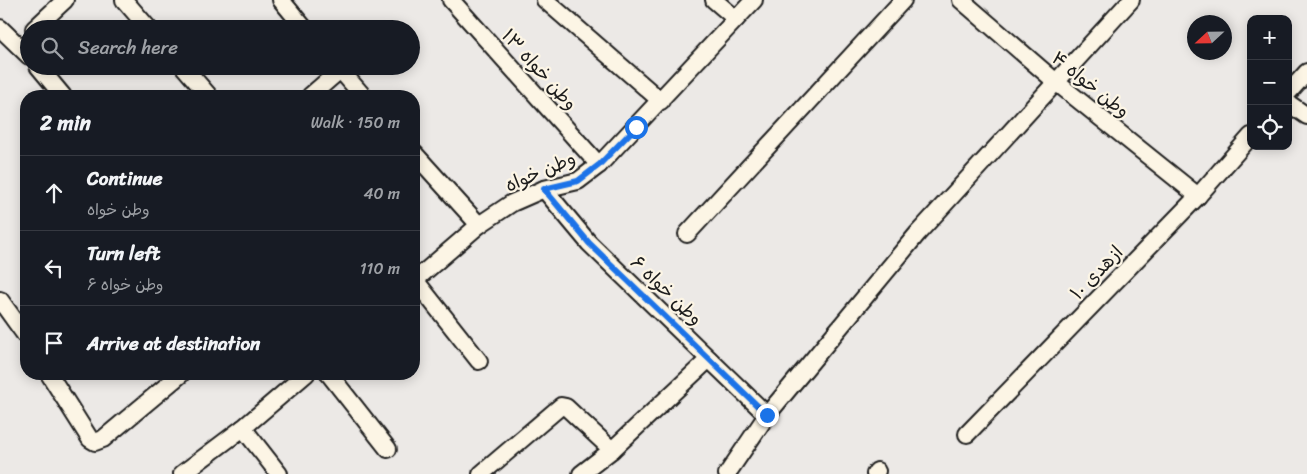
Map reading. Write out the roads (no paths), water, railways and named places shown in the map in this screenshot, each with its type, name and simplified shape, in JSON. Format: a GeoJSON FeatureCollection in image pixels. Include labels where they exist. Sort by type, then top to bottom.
{"type":"FeatureCollection","features":[{"type":"Feature","properties":{"kind":"street"},"geometry":{"type":"LineString","coordinates":[[44,20],[66,0]]}},
{"type":"Feature","properties":{"kind":"street"},"geometry":{"type":"LineString","coordinates":[[124,0],[141,20]]}},
{"type":"Feature","properties":{"kind":"street"},"geometry":{"type":"LineString","coordinates":[[281,0],[298,20]]}},
{"type":"Feature","properties":{"kind":"street","name":"وطن خواه ۱۳"},"geometry":{"type":"LineString","coordinates":[[451,0],[599,165]]}},
{"type":"Feature","properties":{"kind":"street"},"geometry":{"type":"LineString","coordinates":[[714,0],[736,19]]}},
{"type":"Feature","properties":{"kind":"street","name":"وطن خواه"},"geometry":{"type":"LineString","coordinates":[[420,276],[478,225],[512,203],[544,189],[578,181],[599,165],[754,0]]}},
{"type":"Feature","properties":{"kind":"street"},"geometry":{"type":"LineString","coordinates":[[687,234],[903,0]]}},
{"type":"Feature","properties":{"kind":"street","name":"وطن خواه ۴"},"geometry":{"type":"LineString","coordinates":[[961,0],[1056,82],[1198,196]]}},
{"type":"Feature","properties":{"kind":"street"},"geometry":{"type":"LineString","coordinates":[[727,474],[767,415],[918,232],[1131,0]]}},
{"type":"Feature","properties":{"kind":"street"},"geometry":{"type":"LineString","coordinates":[[549,1],[661,101]]}},
{"type":"Feature","properties":{"kind":"street"},"geometry":{"type":"LineString","coordinates":[[0,28],[20,37]]}},
{"type":"Feature","properties":{"kind":"street"},"geometry":{"type":"LineString","coordinates":[[1292,89],[1307,72]]}},
{"type":"Feature","properties":{"kind":"street"},"geometry":{"type":"LineString","coordinates":[[46,75],[58,90]]}},
{"type":"Feature","properties":{"kind":"street"},"geometry":{"type":"LineString","coordinates":[[191,75],[204,90]]}},
{"type":"Feature","properties":{"kind":"street"},"geometry":{"type":"LineString","coordinates":[[316,90],[331,75]]}},
{"type":"Feature","properties":{"kind":"street"},"geometry":{"type":"LineString","coordinates":[[344,75],[358,90]]}},
{"type":"Feature","properties":{"kind":"street"},"geometry":{"type":"LineString","coordinates":[[1291,105],[1307,116]]}},
{"type":"Feature","properties":{"kind":"street","name":"ازهدی ۱۰"},"geometry":{"type":"LineString","coordinates":[[967,434],[1198,196],[1247,141]]}},
{"type":"Feature","properties":{"kind":"street"},"geometry":{"type":"LineString","coordinates":[[420,172],[478,225]]}},
{"type":"Feature","properties":{"kind":"street","name":"وطن خواه ۶"},"geometry":{"type":"LineString","coordinates":[[544,189],[589,243],[767,415]]}},
{"type":"Feature","properties":{"kind":"street"},"geometry":{"type":"LineString","coordinates":[[420,288],[479,361]]}},
{"type":"Feature","properties":{"kind":"street"},"geometry":{"type":"LineString","coordinates":[[0,300],[20,328]]}},
{"type":"Feature","properties":{"kind":"street"},"geometry":{"type":"LineString","coordinates":[[581,474],[612,450],[709,359]]}},
{"type":"Feature","properties":{"kind":"street"},"geometry":{"type":"LineString","coordinates":[[53,380],[90,439],[95,442],[103,440],[174,380]]}},
{"type":"Feature","properties":{"kind":"street"},"geometry":{"type":"LineString","coordinates":[[182,474],[243,428],[299,380]]}},
{"type":"Feature","properties":{"kind":"street"},"geometry":{"type":"LineString","coordinates":[[334,380],[388,449]]}},
{"type":"Feature","properties":{"kind":"street"},"geometry":{"type":"LineString","coordinates":[[481,474],[561,406],[566,407],[612,450]]}},
{"type":"Feature","properties":{"kind":"street"},"geometry":{"type":"LineString","coordinates":[[243,428],[280,474]]}}]}
